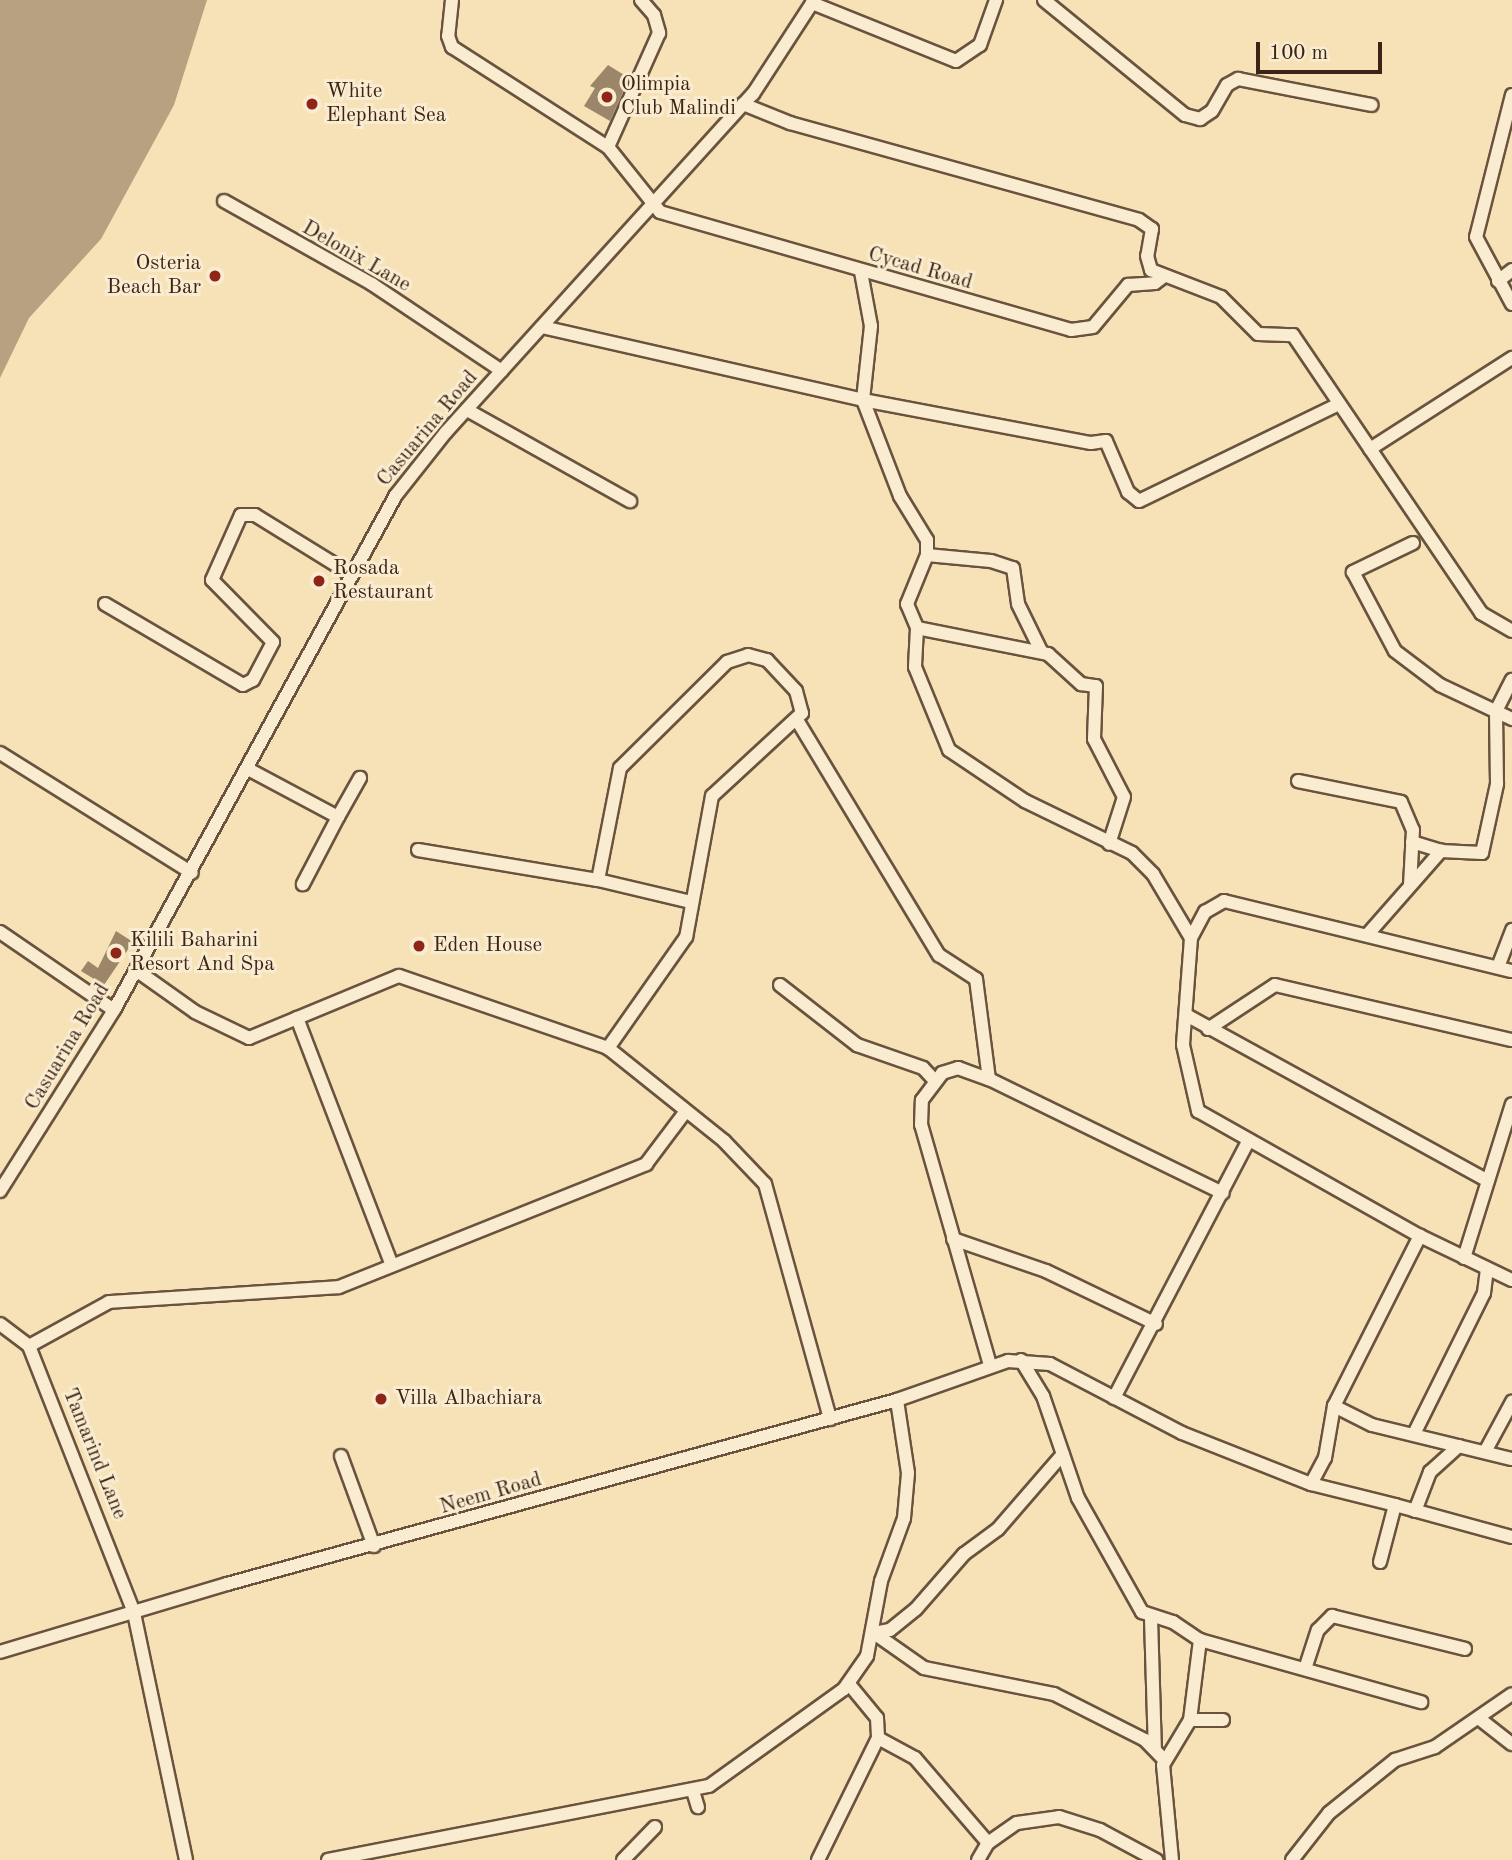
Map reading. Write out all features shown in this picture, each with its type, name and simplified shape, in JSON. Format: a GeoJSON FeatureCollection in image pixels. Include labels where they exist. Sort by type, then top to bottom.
{"type":"FeatureCollection","features":[{"type":"Feature","properties":{"kind":"street"},"geometry":{"type":"LineString","coordinates":[[452,0],[448,36],[452,47],[608,148],[652,204]]}},
{"type":"Feature","properties":{"kind":"street"},"geometry":{"type":"LineString","coordinates":[[608,148],[659,33],[654,15],[641,0]]}},
{"type":"Feature","properties":{"kind":"street"},"geometry":{"type":"LineString","coordinates":[[813,2],[957,61],[980,45],[996,0]]}},
{"type":"Feature","properties":{"kind":"street"},"geometry":{"type":"LineString","coordinates":[[1044,0],[1185,115],[1200,119],[1212,111],[1227,85],[1238,79],[1372,105]]}},
{"type":"Feature","properties":{"kind":"street","name":"Casuarina Road"},"geometry":{"type":"LineString","coordinates":[[0,1191],[114,1010],[192,873],[352,575],[407,479],[768,75],[813,2]]}},
{"type":"Feature","properties":{"kind":"street"},"geometry":{"type":"LineString","coordinates":[[1512,95],[1476,229],[1480,250],[1512,303]]}},
{"type":"Feature","properties":{"kind":"street"},"geometry":{"type":"LineString","coordinates":[[743,104],[790,123],[1139,220],[1152,229],[1147,264],[1163,277],[1221,297],[1258,334],[1289,332],[1481,613],[1512,631]]}},
{"type":"Feature","properties":{"kind":"street","name":"Delonix Lane"},"geometry":{"type":"LineString","coordinates":[[224,201],[372,285],[502,371]]}},
{"type":"Feature","properties":{"kind":"street","name":"Cycad Road"},"geometry":{"type":"LineString","coordinates":[[652,204],[685,222],[1081,331],[1093,327],[1128,285],[1155,284],[1163,277]]}},
{"type":"Feature","properties":{"kind":"street"},"geometry":{"type":"LineString","coordinates":[[1498,281],[1512,270]]}},
{"type":"Feature","properties":{"kind":"street"},"geometry":{"type":"LineString","coordinates":[[861,272],[871,326],[869,382],[863,400],[900,496],[927,540],[927,555],[907,604],[917,628],[915,667],[949,750],[1025,801],[1140,859],[1191,938]]}},
{"type":"Feature","properties":{"kind":"street"},"geometry":{"type":"LineString","coordinates":[[542,327],[863,400],[1091,443],[1106,441],[1128,492],[1139,501],[1339,404]]}},
{"type":"Feature","properties":{"kind":"street"},"geometry":{"type":"LineString","coordinates":[[1370,449],[1512,359]]}},
{"type":"Feature","properties":{"kind":"street"},"geometry":{"type":"LineString","coordinates":[[467,410],[630,500]]}},
{"type":"Feature","properties":{"kind":"street"},"geometry":{"type":"LineString","coordinates":[[105,604],[236,684],[248,684],[273,642],[212,580],[245,513],[352,575]]}},
{"type":"Feature","properties":{"kind":"street"},"geometry":{"type":"LineString","coordinates":[[1413,543],[1353,572],[1395,650],[1440,685],[1512,719]]}},
{"type":"Feature","properties":{"kind":"street"},"geometry":{"type":"LineString","coordinates":[[927,555],[991,561],[1013,568],[1018,604],[1041,651]]}},
{"type":"Feature","properties":{"kind":"street"},"geometry":{"type":"LineString","coordinates":[[917,628],[1041,651],[1055,656],[1081,684],[1096,687],[1094,739],[1124,797],[1109,844]]}},
{"type":"Feature","properties":{"kind":"street"},"geometry":{"type":"LineString","coordinates":[[597,880],[620,768],[727,662],[748,655],[767,660],[802,701],[797,720],[712,796],[684,941],[608,1048]]}},
{"type":"Feature","properties":{"kind":"street"},"geometry":{"type":"LineString","coordinates":[[1412,842],[1441,851],[1482,853],[1497,784],[1496,711],[1512,680]]}},
{"type":"Feature","properties":{"kind":"street"},"geometry":{"type":"LineString","coordinates":[[797,720],[939,955],[976,979],[989,1079]]}},
{"type":"Feature","properties":{"kind":"street"},"geometry":{"type":"LineString","coordinates":[[0,753],[192,873]]}},
{"type":"Feature","properties":{"kind":"street"},"geometry":{"type":"LineString","coordinates":[[248,769],[338,817]]}},
{"type":"Feature","properties":{"kind":"street"},"geometry":{"type":"LineString","coordinates":[[303,884],[360,778]]}},
{"type":"Feature","properties":{"kind":"street"},"geometry":{"type":"LineString","coordinates":[[1298,781],[1401,802],[1411,820],[1410,885]]}},
{"type":"Feature","properties":{"kind":"street"},"geometry":{"type":"LineString","coordinates":[[418,850],[597,880],[691,902]]}},
{"type":"Feature","properties":{"kind":"street"},"geometry":{"type":"LineString","coordinates":[[1368,934],[1441,851]]}},
{"type":"Feature","properties":{"kind":"street"},"geometry":{"type":"LineString","coordinates":[[1512,971],[1224,901],[1205,912],[1191,938],[1188,1016],[1183,1045],[1194,1106],[1420,1236],[1512,1280]]}},
{"type":"Feature","properties":{"kind":"street"},"geometry":{"type":"LineString","coordinates":[[1498,967],[1512,930]]}},
{"type":"Feature","properties":{"kind":"street"},"geometry":{"type":"LineString","coordinates":[[0,932],[114,1010]]}},
{"type":"Feature","properties":{"kind":"street"},"geometry":{"type":"LineString","coordinates":[[136,970],[241,1036],[261,1036],[297,1018],[399,976],[608,1048],[750,1166],[769,1193],[830,1419]]}},
{"type":"Feature","properties":{"kind":"street"},"geometry":{"type":"LineString","coordinates":[[780,985],[857,1045],[912,1063],[934,1080]]}},
{"type":"Feature","properties":{"kind":"street"},"geometry":{"type":"LineString","coordinates":[[1208,1029],[1275,985],[1512,1040]]}},
{"type":"Feature","properties":{"kind":"street"},"geometry":{"type":"LineString","coordinates":[[1188,1016],[1488,1181]]}},
{"type":"Feature","properties":{"kind":"street"},"geometry":{"type":"LineString","coordinates":[[297,1018],[392,1265]]}},
{"type":"Feature","properties":{"kind":"street"},"geometry":{"type":"LineString","coordinates":[[989,1365],[921,1125],[922,1100],[934,1080],[958,1069],[989,1079],[1223,1193]]}},
{"type":"Feature","properties":{"kind":"street"},"geometry":{"type":"LineString","coordinates":[[1464,1258],[1488,1181],[1507,1142],[1512,1104]]}},
{"type":"Feature","properties":{"kind":"street"},"geometry":{"type":"LineString","coordinates":[[0,1324],[29,1346],[109,1302],[321,1290],[392,1265],[646,1164],[686,1111]]}},
{"type":"Feature","properties":{"kind":"street"},"geometry":{"type":"LineString","coordinates":[[1114,1398],[1156,1324],[1249,1140]]}},
{"type":"Feature","properties":{"kind":"street"},"geometry":{"type":"LineString","coordinates":[[1311,1484],[1325,1458],[1335,1406],[1420,1236]]}},
{"type":"Feature","properties":{"kind":"street"},"geometry":{"type":"LineString","coordinates":[[953,1238],[1046,1270],[1156,1324]]}},
{"type":"Feature","properties":{"kind":"street"},"geometry":{"type":"LineString","coordinates":[[1415,1433],[1484,1293],[1487,1269]]}},
{"type":"Feature","properties":{"kind":"street","name":"Tamarind Lane"},"geometry":{"type":"LineString","coordinates":[[29,1346],[134,1613],[186,1860]]}},
{"type":"Feature","properties":{"kind":"street"},"geometry":{"type":"LineString","coordinates":[[1021,1360],[1043,1396],[1063,1454],[1100,1543],[1132,1601],[1151,1618],[1173,1622],[1200,1640],[1306,1666],[1421,1702]]}},
{"type":"Feature","properties":{"kind":"street","name":"Neem Road"},"geometry":{"type":"LineString","coordinates":[[0,1652],[897,1400],[989,1365],[1021,1360],[1050,1364],[1182,1433],[1311,1484],[1512,1537]]}},
{"type":"Feature","properties":{"kind":"street"},"geometry":{"type":"LineString","coordinates":[[852,1690],[874,1633],[881,1581],[904,1518],[908,1473],[897,1400]]}},
{"type":"Feature","properties":{"kind":"street"},"geometry":{"type":"LineString","coordinates":[[1486,1450],[1512,1402]]}},
{"type":"Feature","properties":{"kind":"street"},"geometry":{"type":"LineString","coordinates":[[1335,1406],[1372,1425],[1486,1450],[1512,1459]]}},
{"type":"Feature","properties":{"kind":"street"},"geometry":{"type":"LineString","coordinates":[[1415,1511],[1430,1472],[1459,1446]]}},
{"type":"Feature","properties":{"kind":"street"},"geometry":{"type":"LineString","coordinates":[[874,1633],[890,1630],[916,1609],[964,1554],[1005,1521],[1063,1454]]}},
{"type":"Feature","properties":{"kind":"street"},"geometry":{"type":"LineString","coordinates":[[341,1456],[373,1546]]}},
{"type":"Feature","properties":{"kind":"street"},"geometry":{"type":"LineString","coordinates":[[1380,1562],[1395,1505]]}},
{"type":"Feature","properties":{"kind":"street"},"geometry":{"type":"LineString","coordinates":[[1306,1666],[1318,1630],[1332,1616],[1465,1649]]}},
{"type":"Feature","properties":{"kind":"street"},"geometry":{"type":"LineString","coordinates":[[1151,1618],[1155,1749]]}},
{"type":"Feature","properties":{"kind":"street"},"geometry":{"type":"LineString","coordinates":[[874,1633],[924,1668],[1054,1694],[1155,1749],[1164,1760],[1172,1860]]}},
{"type":"Feature","properties":{"kind":"street"},"geometry":{"type":"LineString","coordinates":[[1164,1760],[1190,1720],[1200,1640]]}},
{"type":"Feature","properties":{"kind":"street"},"geometry":{"type":"LineString","coordinates":[[329,1860],[709,1786],[863,1680]]}},
{"type":"Feature","properties":{"kind":"street"},"geometry":{"type":"LineString","coordinates":[[818,1860],[878,1738],[877,1718],[852,1690]]}},
{"type":"Feature","properties":{"kind":"street"},"geometry":{"type":"LineString","coordinates":[[1292,1860],[1329,1813],[1395,1760],[1422,1754],[1481,1720],[1512,1694]]}},
{"type":"Feature","properties":{"kind":"street"},"geometry":{"type":"LineString","coordinates":[[1190,1720],[1223,1720]]}},
{"type":"Feature","properties":{"kind":"street"},"geometry":{"type":"LineString","coordinates":[[1481,1720],[1512,1744]]}},
{"type":"Feature","properties":{"kind":"street"},"geometry":{"type":"LineString","coordinates":[[878,1738],[915,1758],[988,1843]]}},
{"type":"Feature","properties":{"kind":"street"},"geometry":{"type":"LineString","coordinates":[[694,1791],[698,1807]]}},
{"type":"Feature","properties":{"kind":"street"},"geometry":{"type":"LineString","coordinates":[[978,1860],[988,1843],[1027,1818],[1059,1817],[1100,1830],[1156,1860]]}},
{"type":"Feature","properties":{"kind":"street"},"geometry":{"type":"LineString","coordinates":[[623,1860],[655,1827]]}},
{"type":"Feature","properties":{"kind":"shaded area"},"geometry":{"type":"Polygon","coordinates":[[[0,0],[207,0],[174,105],[101,239],[29,318],[0,378],[0,0]]]}},
{"type":"Feature","properties":{"kind":"building","name":"Olimpia Club Malindi"},"geometry":{"type":"Polygon","coordinates":[[[608,65],[629,78],[610,121],[584,106],[595,88],[590,86],[608,65]]]}},
{"type":"Feature","properties":{"kind":"building","name":"Kilili Baharini Resort And Spa"},"geometry":{"type":"Polygon","coordinates":[[[116,931],[133,942],[104,985],[81,971],[88,961],[98,968],[116,931]]]}},
{"type":"Feature","properties":{"kind":"place","name":"Olimpia Club Malindi"},"geometry":{"type":"Point","coordinates":[607,97]}},
{"type":"Feature","properties":{"kind":"place","name":"White Elephant Sea"},"geometry":{"type":"Point","coordinates":[312,104]}},
{"type":"Feature","properties":{"kind":"place","name":"Osteria Beach Bar"},"geometry":{"type":"Point","coordinates":[215,276]}},
{"type":"Feature","properties":{"kind":"place","name":"Rosada Restaurant"},"geometry":{"type":"Point","coordinates":[319,581]}},
{"type":"Feature","properties":{"kind":"place","name":"Eden House"},"geometry":{"type":"Point","coordinates":[419,946]}},
{"type":"Feature","properties":{"kind":"place","name":"Kilili Baharini Resort And Spa"},"geometry":{"type":"Point","coordinates":[116,953]}},
{"type":"Feature","properties":{"kind":"place","name":"Villa Albachiara"},"geometry":{"type":"Point","coordinates":[381,1399]}}]}
